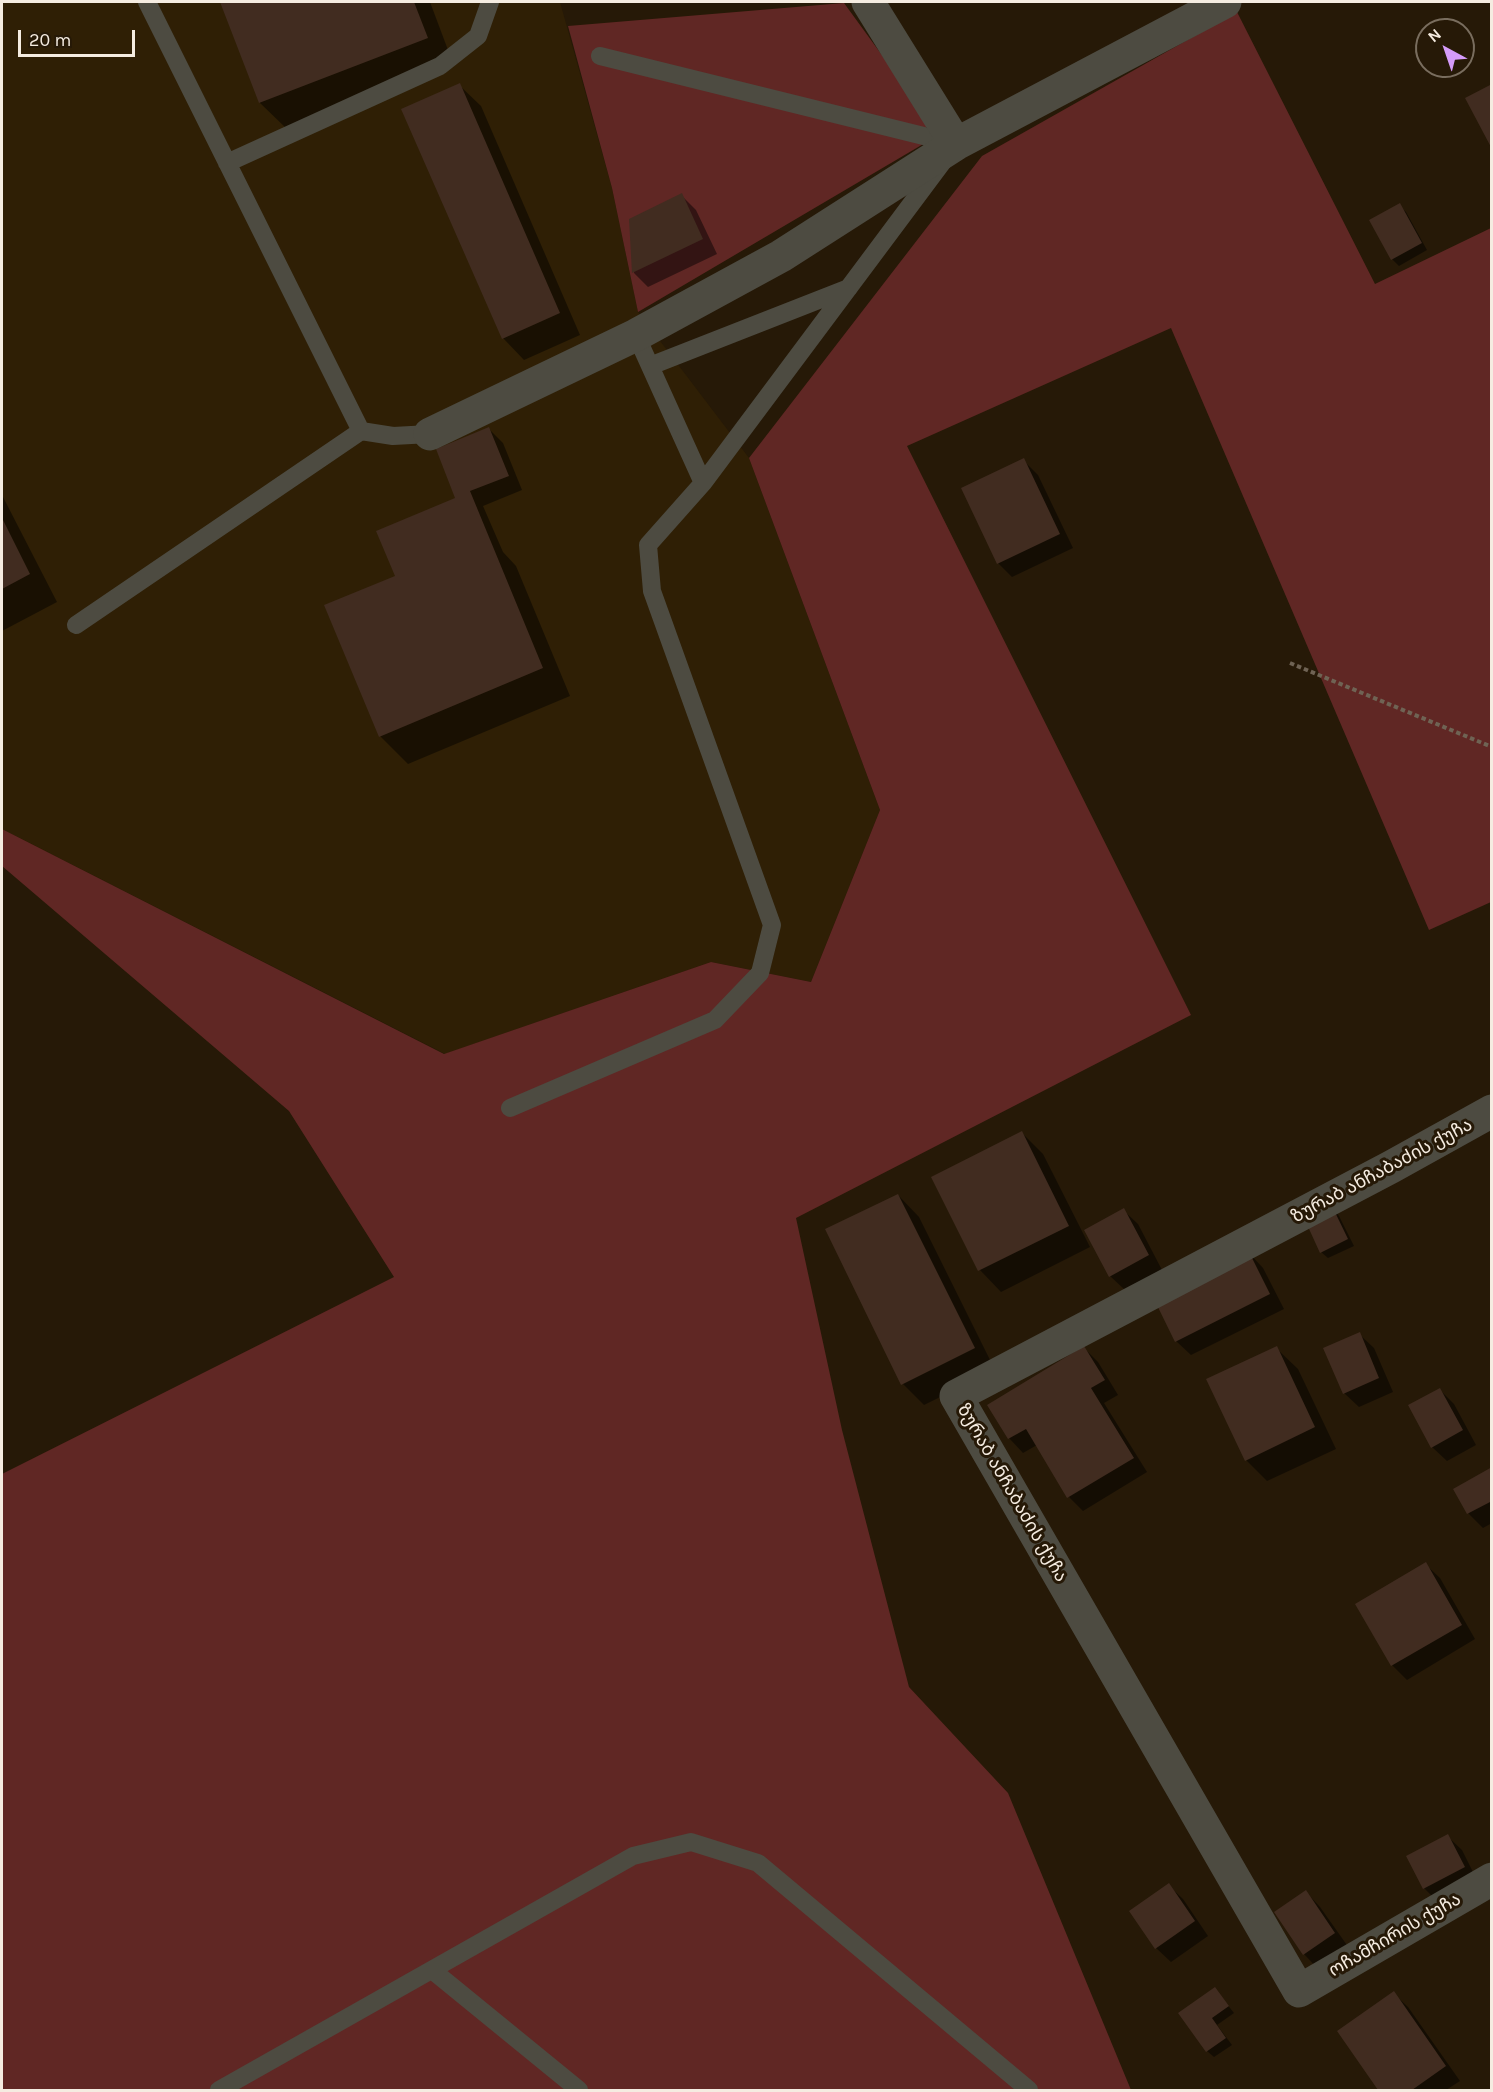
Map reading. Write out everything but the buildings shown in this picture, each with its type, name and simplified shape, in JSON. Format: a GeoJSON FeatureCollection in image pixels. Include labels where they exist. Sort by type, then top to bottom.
{"type":"FeatureCollection","features":[{"type":"Feature","properties":{"kind":"street"},"geometry":{"type":"LineString","coordinates":[[868,2],[956,144]]}},
{"type":"Feature","properties":{"kind":"street"},"geometry":{"type":"LineString","coordinates":[[430,434],[636,335],[781,256],[956,144],[1225,2]]}},
{"type":"Feature","properties":{"kind":"street","name":"ზურაბ ანჩაბაძის ქუჩა"},"geometry":{"type":"LineString","coordinates":[[1299,1991],[956,1396],[1391,1167],[1491,1111]]}},
{"type":"Feature","properties":{"kind":"street","name":"ოჩამჩირის ქუჩა"},"geometry":{"type":"LineString","coordinates":[[1299,1991],[1491,1879]]}},
{"type":"Feature","properties":{"kind":"lane"},"geometry":{"type":"LineString","coordinates":[[147,2],[361,431]]}},
{"type":"Feature","properties":{"kind":"lane"},"geometry":{"type":"LineString","coordinates":[[227,163],[440,66],[478,36],[490,2]]}},
{"type":"Feature","properties":{"kind":"lane"},"geometry":{"type":"LineString","coordinates":[[510,1108],[715,1020],[760,973],[772,926],[652,591],[648,545],[703,483],[956,144],[600,56]]}},
{"type":"Feature","properties":{"kind":"lane"},"geometry":{"type":"LineString","coordinates":[[650,366],[849,288]]}},
{"type":"Feature","properties":{"kind":"lane"},"geometry":{"type":"LineString","coordinates":[[636,335],[703,483]]}},
{"type":"Feature","properties":{"kind":"lane"},"geometry":{"type":"LineString","coordinates":[[76,625],[361,431],[393,436],[430,434]]}},
{"type":"Feature","properties":{"kind":"lane"},"geometry":{"type":"LineString","coordinates":[[219,2091],[633,1856],[691,1842],[758,1863],[1029,2091]]}},
{"type":"Feature","properties":{"kind":"lane"},"geometry":{"type":"LineString","coordinates":[[432,1970],[579,2091]]}},
{"type":"Feature","properties":{"kind":"path"},"geometry":{"type":"LineString","coordinates":[[1290,663],[1491,747]]}},
{"type":"Feature","properties":{"kind":"shaded area"},"geometry":{"type":"Polygon","coordinates":[[[2,2],[560,2],[612,188],[638,312],[749,458],[880,810],[811,982],[711,962],[445,1054],[2,829],[2,2]]]}},
{"type":"Feature","properties":{"kind":"shaded area"},"geometry":{"type":"Polygon","coordinates":[[[844,3],[927,117],[925,143],[638,312],[612,188],[568,26],[844,3]]]}},
{"type":"Feature","properties":{"kind":"shaded area"},"geometry":{"type":"Polygon","coordinates":[[[1237,12],[1375,284],[1491,228],[1491,902],[1429,930],[1171,328],[907,446],[1191,1015],[796,1218],[842,1430],[909,1687],[1008,1793],[1131,2090],[2,2090],[2,1474],[394,1277],[289,1111],[2,866],[2,829],[444,1054],[711,962],[811,982],[880,810],[749,458],[982,156],[1237,12]]]}}]}
